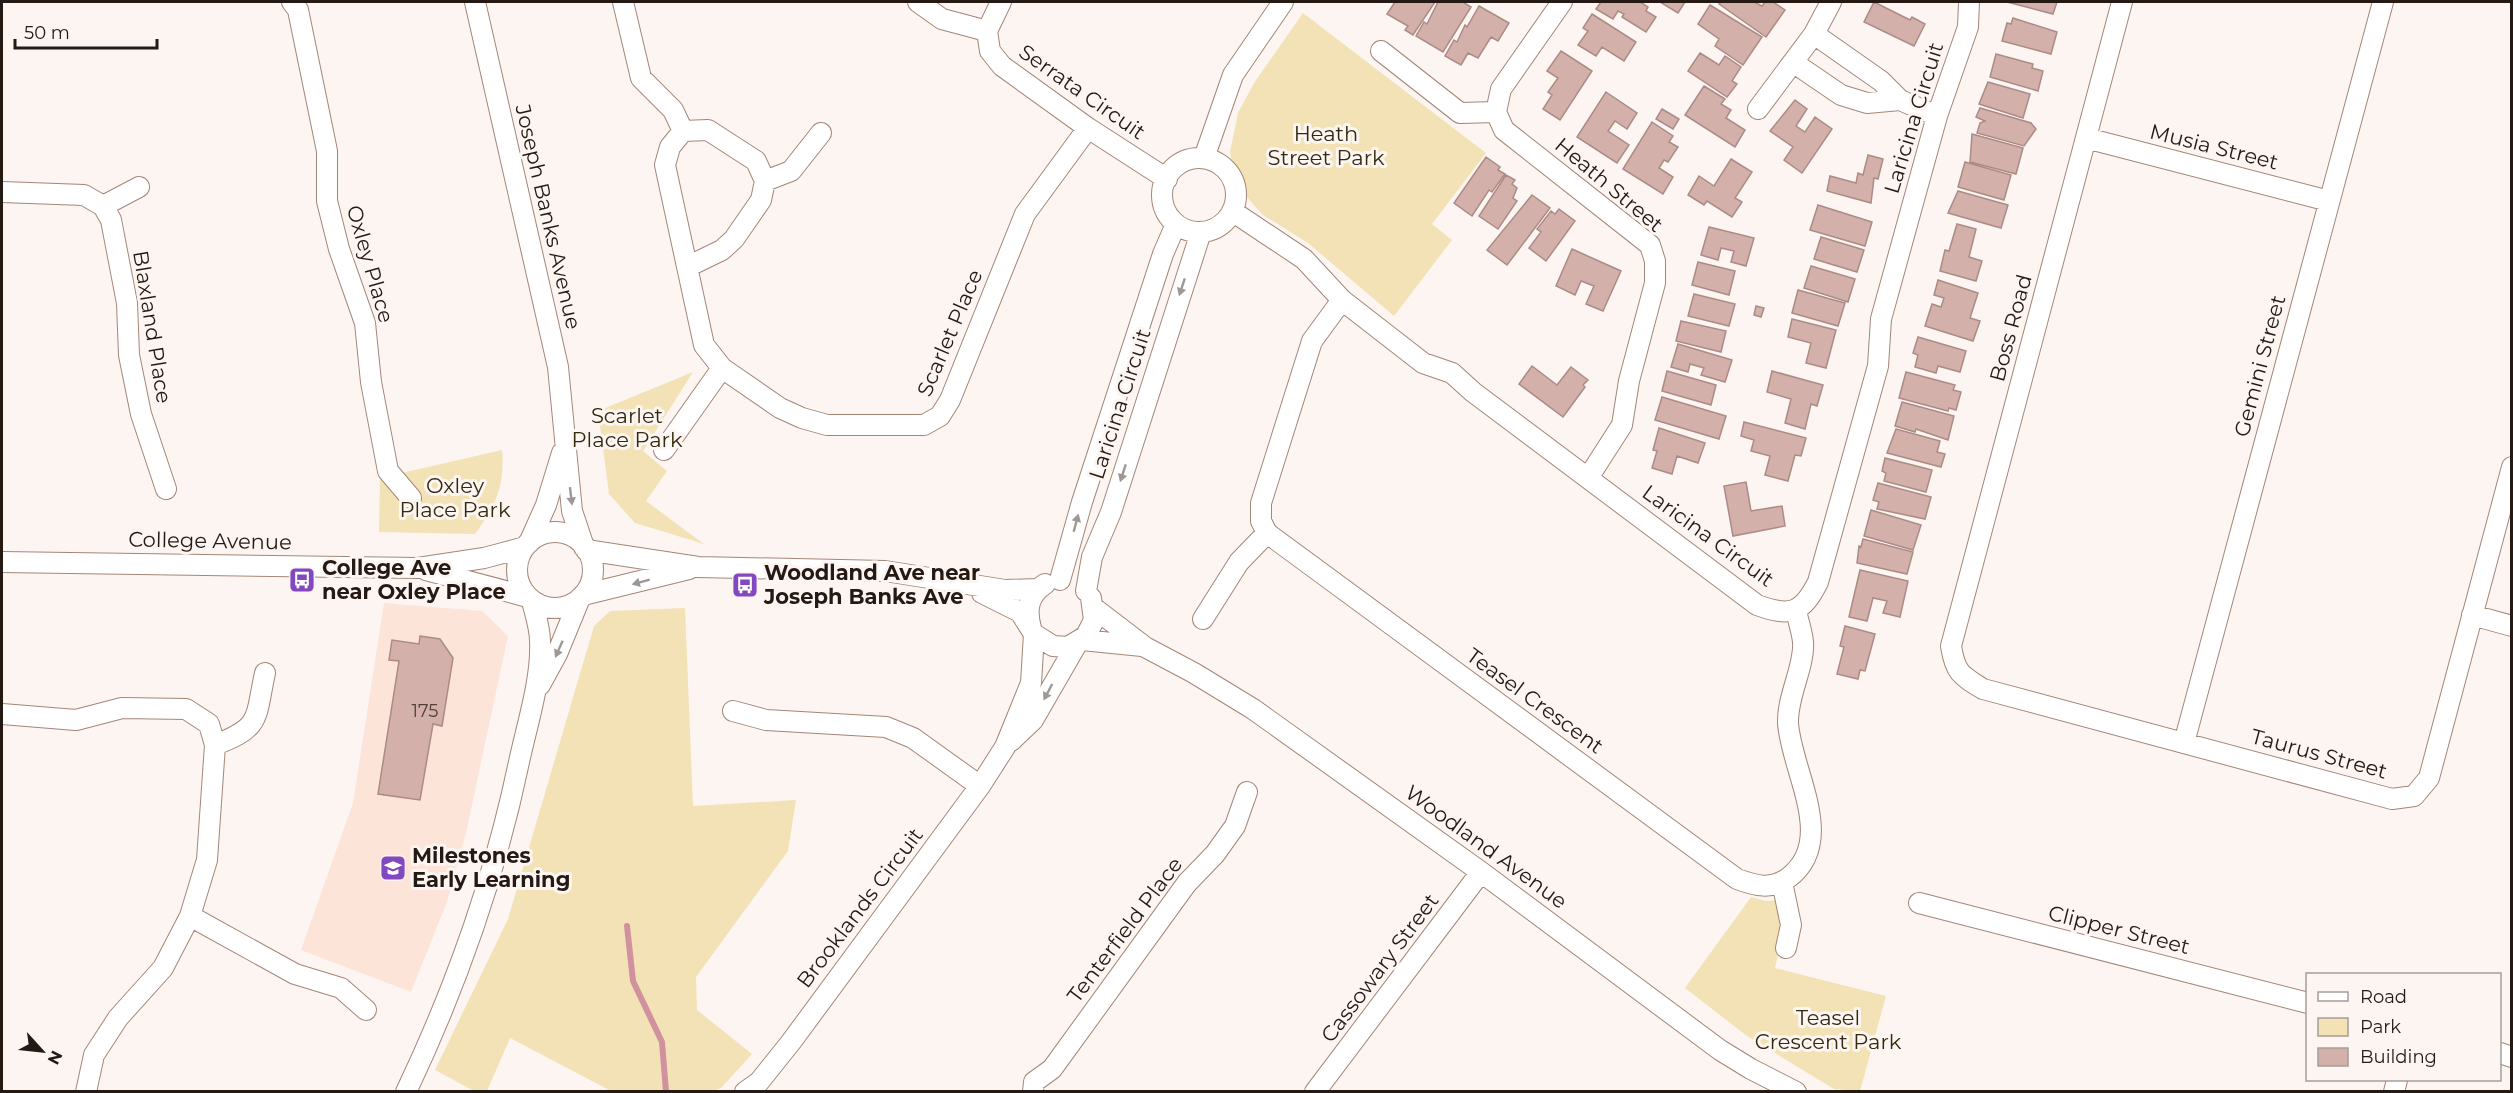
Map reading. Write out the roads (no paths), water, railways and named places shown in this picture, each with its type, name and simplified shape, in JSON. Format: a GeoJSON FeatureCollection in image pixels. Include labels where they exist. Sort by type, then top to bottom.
{"type":"FeatureCollection","features":[{"type":"Feature","properties":{"kind":"street","name":"Oxley Place"},"geometry":{"type":"LineString","coordinates":[[292,2],[298,10],[327,151],[327,201],[339,249],[365,323],[371,382],[387,471],[411,498]]}},
{"type":"Feature","properties":{"kind":"street","name":"Joseph Banks Avenue"},"geometry":{"type":"LineString","coordinates":[[475,2],[558,367],[572,511],[585,548]]}},
{"type":"Feature","properties":{"kind":"street"},"geometry":{"type":"LineString","coordinates":[[623,2],[640,78],[673,110],[683,131],[708,130],[756,161],[765,181],[761,200],[734,239],[722,250],[687,267]]}},
{"type":"Feature","properties":{"kind":"street"},"geometry":{"type":"LineString","coordinates":[[918,2],[942,19],[987,31],[1000,2]]}},
{"type":"Feature","properties":{"kind":"street"},"geometry":{"type":"LineString","coordinates":[[1204,158],[1233,75],[1283,2]]}},
{"type":"Feature","properties":{"kind":"street"},"geometry":{"type":"LineString","coordinates":[[1381,51],[1460,113],[1496,112],[1501,89],[1562,2]]}},
{"type":"Feature","properties":{"kind":"street"},"geometry":{"type":"LineString","coordinates":[[1758,109],[1814,34],[1831,2]]}},
{"type":"Feature","properties":{"kind":"street","name":"Laricina Circuit"},"geometry":{"type":"LineString","coordinates":[[1232,211],[1304,259],[1342,300],[1423,363],[1452,373],[1757,604],[1779,613],[1796,610],[1810,597],[1818,582],[1878,366],[1881,319],[1937,116],[1968,27],[1969,2]]}},
{"type":"Feature","properties":{"kind":"street","name":"Boss Road"},"geometry":{"type":"LineString","coordinates":[[1954,667],[1951,646],[2122,2]]}},
{"type":"Feature","properties":{"kind":"street","name":"Gemini Street"},"geometry":{"type":"LineString","coordinates":[[2184,743],[2383,2]]}},
{"type":"Feature","properties":{"kind":"street","name":"Serrata Circuit"},"geometry":{"type":"LineString","coordinates":[[987,31],[990,51],[1002,66],[1088,128],[1167,178]]}},
{"type":"Feature","properties":{"kind":"street"},"geometry":{"type":"LineString","coordinates":[[1814,34],[1881,81],[1900,100],[1937,116]]}},
{"type":"Feature","properties":{"kind":"street"},"geometry":{"type":"LineString","coordinates":[[1794,63],[1840,95],[1866,103],[1900,100]]}},
{"type":"Feature","properties":{"kind":"street","name":"Heath Street"},"geometry":{"type":"LineString","coordinates":[[1496,112],[1504,129],[1650,245],[1655,261],[1655,283],[1629,381],[1622,425],[1588,478]]}},
{"type":"Feature","properties":{"kind":"street","name":"Scarlet Place"},"geometry":{"type":"LineString","coordinates":[[683,131],[670,147],[665,165],[704,345],[722,368],[780,408],[802,418],[827,425],[924,425],[940,416],[950,400],[1025,214],[1088,128]]}},
{"type":"Feature","properties":{"kind":"street"},"geometry":{"type":"LineString","coordinates":[[765,181],[791,171],[821,133]]}},
{"type":"Feature","properties":{"kind":"street","name":"Musia Street"},"geometry":{"type":"LineString","coordinates":[[2086,138],[2329,201]]}},
{"type":"Feature","properties":{"kind":"street"},"geometry":{"type":"LineString","coordinates":[[1204,158],[1224,167],[1232,177],[1236,198],[1232,211],[1219,226],[1201,232],[1176,224],[1163,203],[1163,190],[1167,178],[1174,168],[1185,161],[1204,158]]}},
{"type":"Feature","properties":{"kind":"street"},"geometry":{"type":"LineString","coordinates":[[2,192],[84,195],[103,206],[139,187]]}},
{"type":"Feature","properties":{"kind":"street","name":"Blaxland Place"},"geometry":{"type":"LineString","coordinates":[[103,206],[111,220],[127,303],[129,355],[141,414],[166,489]]}},
{"type":"Feature","properties":{"kind":"street","name":"Laricina Circuit"},"geometry":{"type":"LineString","coordinates":[[1060,580],[1082,502],[1176,224]]}},
{"type":"Feature","properties":{"kind":"street","name":"Laricina Circuit"},"geometry":{"type":"LineString","coordinates":[[1090,599],[1092,557],[1111,512],[1201,232]]}},
{"type":"Feature","properties":{"kind":"street"},"geometry":{"type":"LineString","coordinates":[[1203,619],[1239,562],[1267,533],[1261,521],[1261,503],[1312,341],[1342,300]]}},
{"type":"Feature","properties":{"kind":"street"},"geometry":{"type":"LineString","coordinates":[[664,450],[722,368]]}},
{"type":"Feature","properties":{"kind":"street","name":"Joseph Banks Avenue"},"geometry":{"type":"LineString","coordinates":[[527,545],[546,505],[565,444]]}},
{"type":"Feature","properties":{"kind":"street","name":"Taurus Street"},"geometry":{"type":"LineString","coordinates":[[1954,667],[1964,678],[1983,689],[2392,799],[2414,796],[2429,778],[2511,467]]}},
{"type":"Feature","properties":{"kind":"street"},"geometry":{"type":"LineString","coordinates":[[533,697],[557,654],[592,573],[585,548],[571,536],[560,533],[544,534],[527,545],[520,556],[517,572],[521,588],[530,599],[543,606],[556,608],[569,605],[582,596]]}},
{"type":"Feature","properties":{"kind":"street","name":"Teasel Crescent"},"geometry":{"type":"LineString","coordinates":[[1267,533],[1737,879],[1755,886],[1771,886],[1782,882]]}},
{"type":"Feature","properties":{"kind":"street","name":"College Avenue"},"geometry":{"type":"LineString","coordinates":[[2,562],[418,568],[484,558],[527,545]]}},
{"type":"Feature","properties":{"kind":"street","name":"Woodland Avenue"},"geometry":{"type":"LineString","coordinates":[[585,548],[698,567],[885,571],[1005,590],[1038,588],[1060,580],[1072,582],[1145,647],[1194,672],[1253,709],[1481,872],[1720,1050],[1751,1070],[1796,1092]]}},
{"type":"Feature","properties":{"kind":"street","name":"Woodland Avenue"},"geometry":{"type":"LineString","coordinates":[[582,596],[698,567]]}},
{"type":"Feature","properties":{"kind":"street","name":"College Avenue"},"geometry":{"type":"LineString","coordinates":[[418,568],[530,599]]}},
{"type":"Feature","properties":{"kind":"street","name":"Woodland Avenue"},"geometry":{"type":"LineString","coordinates":[[952,581],[995,598],[1020,612],[1032,631],[1053,646],[1068,647],[1080,641],[1145,647]]}},
{"type":"Feature","properties":{"kind":"street"},"geometry":{"type":"LineString","coordinates":[[1032,631],[1028,617],[1029,604],[1038,588]]}},
{"type":"Feature","properties":{"kind":"street"},"geometry":{"type":"LineString","coordinates":[[405,1092],[439,1023],[484,901],[506,824],[533,697],[540,640],[530,599]]}},
{"type":"Feature","properties":{"kind":"street"},"geometry":{"type":"LineString","coordinates":[[1080,641],[1092,626],[1090,599]]}},
{"type":"Feature","properties":{"kind":"street"},"geometry":{"type":"LineString","coordinates":[[1786,948],[1791,925],[1782,882],[1799,870],[1809,849],[1812,828],[1788,723],[1803,643],[1796,610]]}},
{"type":"Feature","properties":{"kind":"street"},"geometry":{"type":"LineString","coordinates":[[2472,615],[2511,626]]}},
{"type":"Feature","properties":{"kind":"street","name":"Brooklands Circuit"},"geometry":{"type":"LineString","coordinates":[[758,1088],[980,786],[1005,747],[1031,683],[1032,631]]}},
{"type":"Feature","properties":{"kind":"street","name":"Brooklands Circuit"},"geometry":{"type":"LineString","coordinates":[[1005,747],[1033,720],[1080,641]]}},
{"type":"Feature","properties":{"kind":"street"},"geometry":{"type":"LineString","coordinates":[[215,745],[242,735],[254,723],[265,674]]}},
{"type":"Feature","properties":{"kind":"street"},"geometry":{"type":"LineString","coordinates":[[2,714],[76,720],[122,708],[186,709],[209,724],[215,745],[207,860],[190,916],[163,968],[118,1018],[94,1054],[86,1092]]}},
{"type":"Feature","properties":{"kind":"street"},"geometry":{"type":"LineString","coordinates":[[733,711],[766,720],[886,727],[913,738],[980,786]]}},
{"type":"Feature","properties":{"kind":"street","name":"Tenterfield Place"},"geometry":{"type":"LineString","coordinates":[[1034,1092],[1034,1082],[1052,1069],[1187,883],[1215,854],[1235,826],[1247,792]]}},
{"type":"Feature","properties":{"kind":"street","name":"Cassowary Street"},"geometry":{"type":"LineString","coordinates":[[1315,1092],[1481,872]]}},
{"type":"Feature","properties":{"kind":"street","name":"Clipper Street"},"geometry":{"type":"LineString","coordinates":[[1919,903],[2306,1003]]}},
{"type":"Feature","properties":{"kind":"street"},"geometry":{"type":"LineString","coordinates":[[190,916],[295,974],[341,988],[366,1010]]}},
{"type":"Feature","properties":{"kind":"waterway"},"geometry":{"type":"LineString","coordinates":[[627,926],[633,981],[662,1042],[666,1092]]}},
{"type":"Feature","properties":{"kind":"place","name":"College Ave near Oxley Place"},"geometry":{"type":"Point","coordinates":[302,580]}},
{"type":"Feature","properties":{"kind":"place","name":"Woodland Ave near Joseph Banks Ave"},"geometry":{"type":"Point","coordinates":[745,585]}},
{"type":"Feature","properties":{"kind":"place","name":"Milestones Early Learning"},"geometry":{"type":"Point","coordinates":[393,868]}},
{"type":"Feature","properties":{"kind":"park label","name":"Heath Street Park"},"geometry":{"type":"Point","coordinates":[1326,146]}},
{"type":"Feature","properties":{"kind":"park label","name":"Scarlet Place Park"},"geometry":{"type":"Point","coordinates":[627,428]}},
{"type":"Feature","properties":{"kind":"park label","name":"Oxley Place Park"},"geometry":{"type":"Point","coordinates":[455,498]}},
{"type":"Feature","properties":{"kind":"park label","name":"Teasel Crescent Park"},"geometry":{"type":"Point","coordinates":[1828,1030]}}]}
